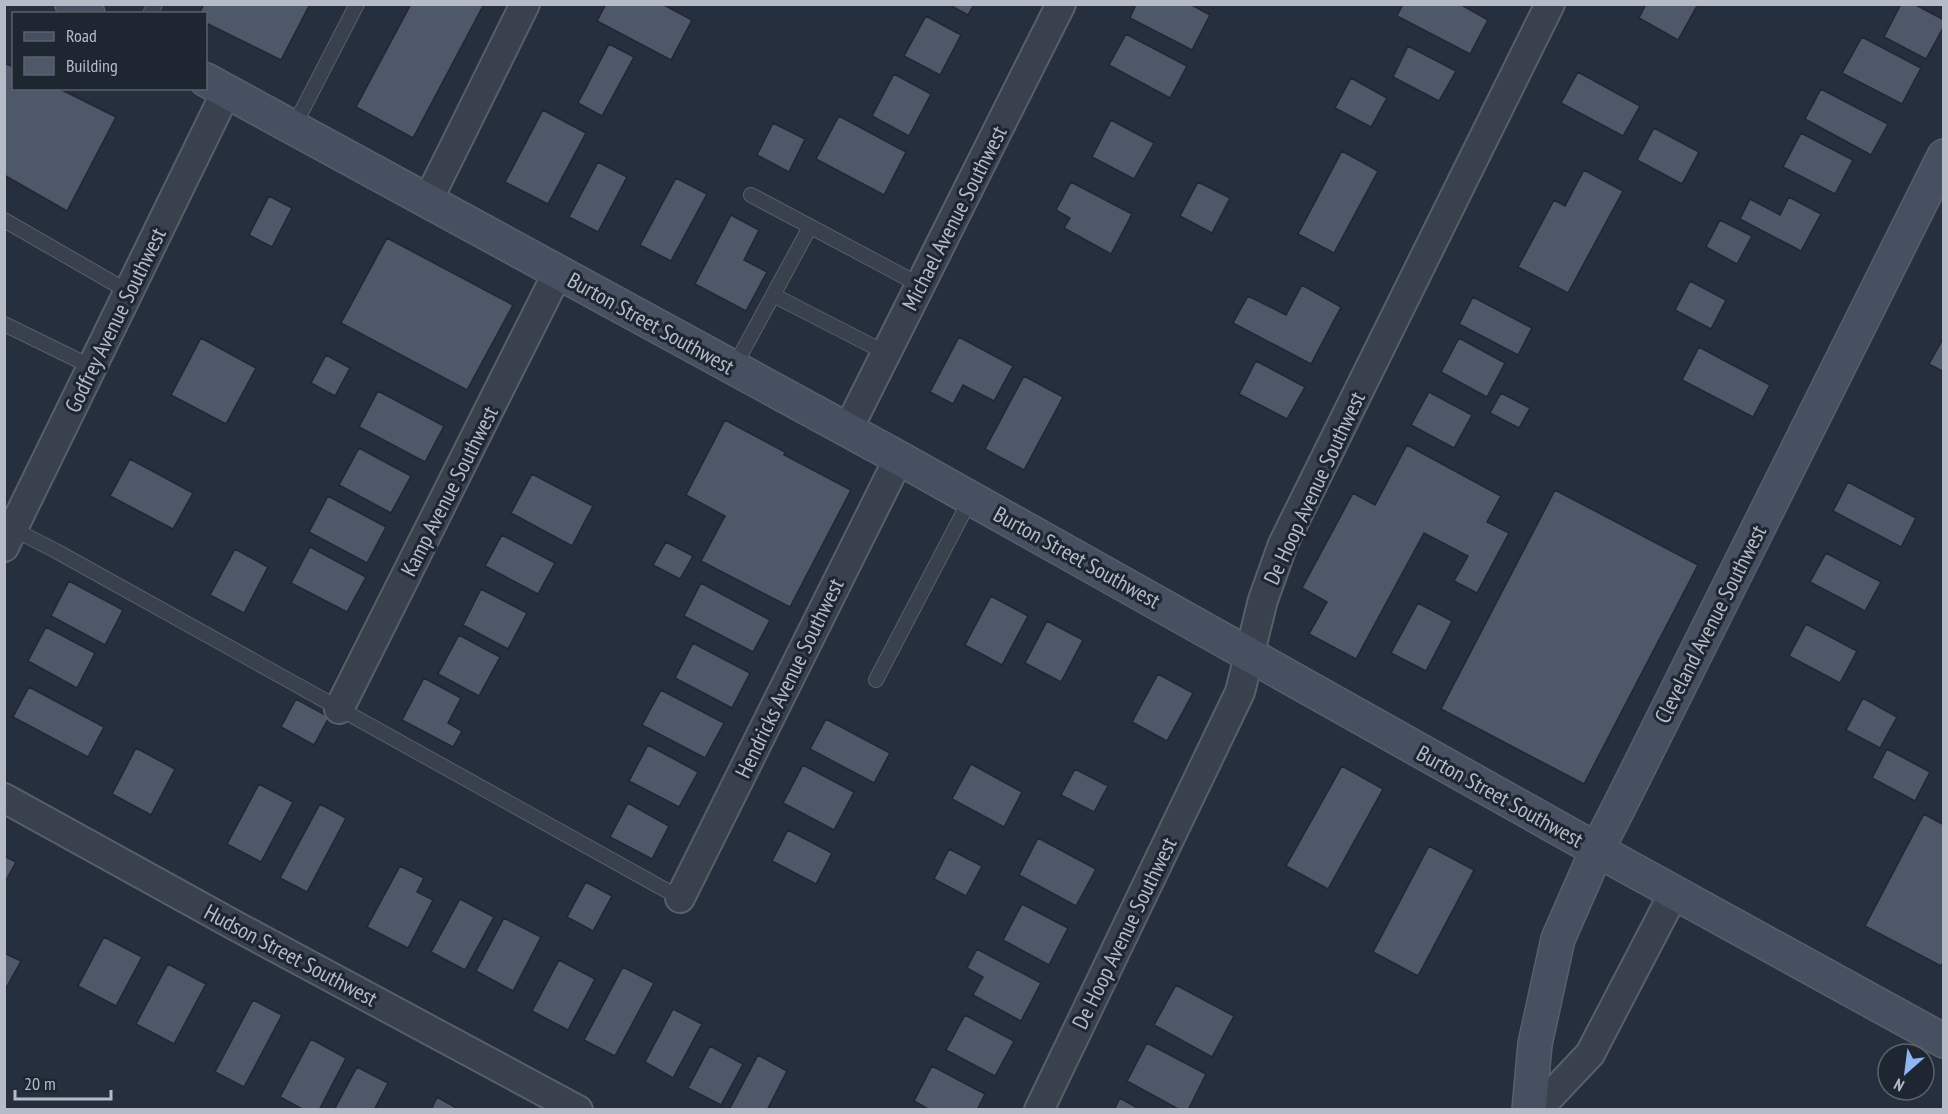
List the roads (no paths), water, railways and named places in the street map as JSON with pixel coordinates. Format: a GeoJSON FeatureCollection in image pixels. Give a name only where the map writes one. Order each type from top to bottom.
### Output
{"type":"FeatureCollection","features":[{"type":"Feature","properties":{"kind":"main road"},"geometry":{"type":"LineString","coordinates":[[72,4],[85,12]]}},
{"type":"Feature","properties":{"kind":"main road","name":"Burton Street Southwest"},"geometry":{"type":"LineString","coordinates":[[216,86],[899,458],[1674,893],[1944,1041]]}},
{"type":"Feature","properties":{"kind":"main road","name":"Cleveland Avenue Southwest"},"geometry":{"type":"LineString","coordinates":[[1529,1110],[1535,1044],[1558,939],[1597,850],[1944,156]]}},
{"type":"Feature","properties":{"kind":"street"},"geometry":{"type":"LineString","coordinates":[[428,200],[525,4]]}},
{"type":"Feature","properties":{"kind":"street","name":"Michael Avenue Southwest"},"geometry":{"type":"LineString","coordinates":[[847,431],[1061,4]]}},
{"type":"Feature","properties":{"kind":"street","name":"De Hoop Avenue Southwest"},"geometry":{"type":"LineString","coordinates":[[1039,1110],[1240,692],[1263,600],[1283,544],[1550,4]]}},
{"type":"Feature","properties":{"kind":"street","name":"Godfrey Avenue Southwest"},"geometry":{"type":"LineString","coordinates":[[9,538],[129,292],[216,86]]}},
{"type":"Feature","properties":{"kind":"street","name":"Kamp Avenue Southwest"},"geometry":{"type":"LineString","coordinates":[[339,709],[558,272]]}},
{"type":"Feature","properties":{"kind":"street","name":"Hendricks Avenue Southwest"},"geometry":{"type":"LineString","coordinates":[[680,898],[899,458]]}},
{"type":"Feature","properties":{"kind":"street","name":"Hudson Street Southwest"},"geometry":{"type":"LineString","coordinates":[[4,798],[578,1110]]}},
{"type":"Feature","properties":{"kind":"street"},"geometry":{"type":"LineString","coordinates":[[1537,1110],[1590,1054],[1674,893]]}},
{"type":"Feature","properties":{"kind":"lane"},"geometry":{"type":"LineString","coordinates":[[293,128],[357,4]]}},
{"type":"Feature","properties":{"kind":"lane"},"geometry":{"type":"LineString","coordinates":[[751,195],[920,285]]}},
{"type":"Feature","properties":{"kind":"lane"},"geometry":{"type":"LineString","coordinates":[[4,220],[129,292]]}},
{"type":"Feature","properties":{"kind":"lane"},"geometry":{"type":"LineString","coordinates":[[733,369],[810,227]]}},
{"type":"Feature","properties":{"kind":"lane"},"geometry":{"type":"LineString","coordinates":[[773,295],[886,353]]}},
{"type":"Feature","properties":{"kind":"lane"},"geometry":{"type":"LineString","coordinates":[[4,324],[92,367]]}},
{"type":"Feature","properties":{"kind":"lane"},"geometry":{"type":"LineString","coordinates":[[876,680],[971,498]]}},
{"type":"Feature","properties":{"kind":"lane"},"geometry":{"type":"LineString","coordinates":[[9,538],[339,709],[680,898]]}}]}
